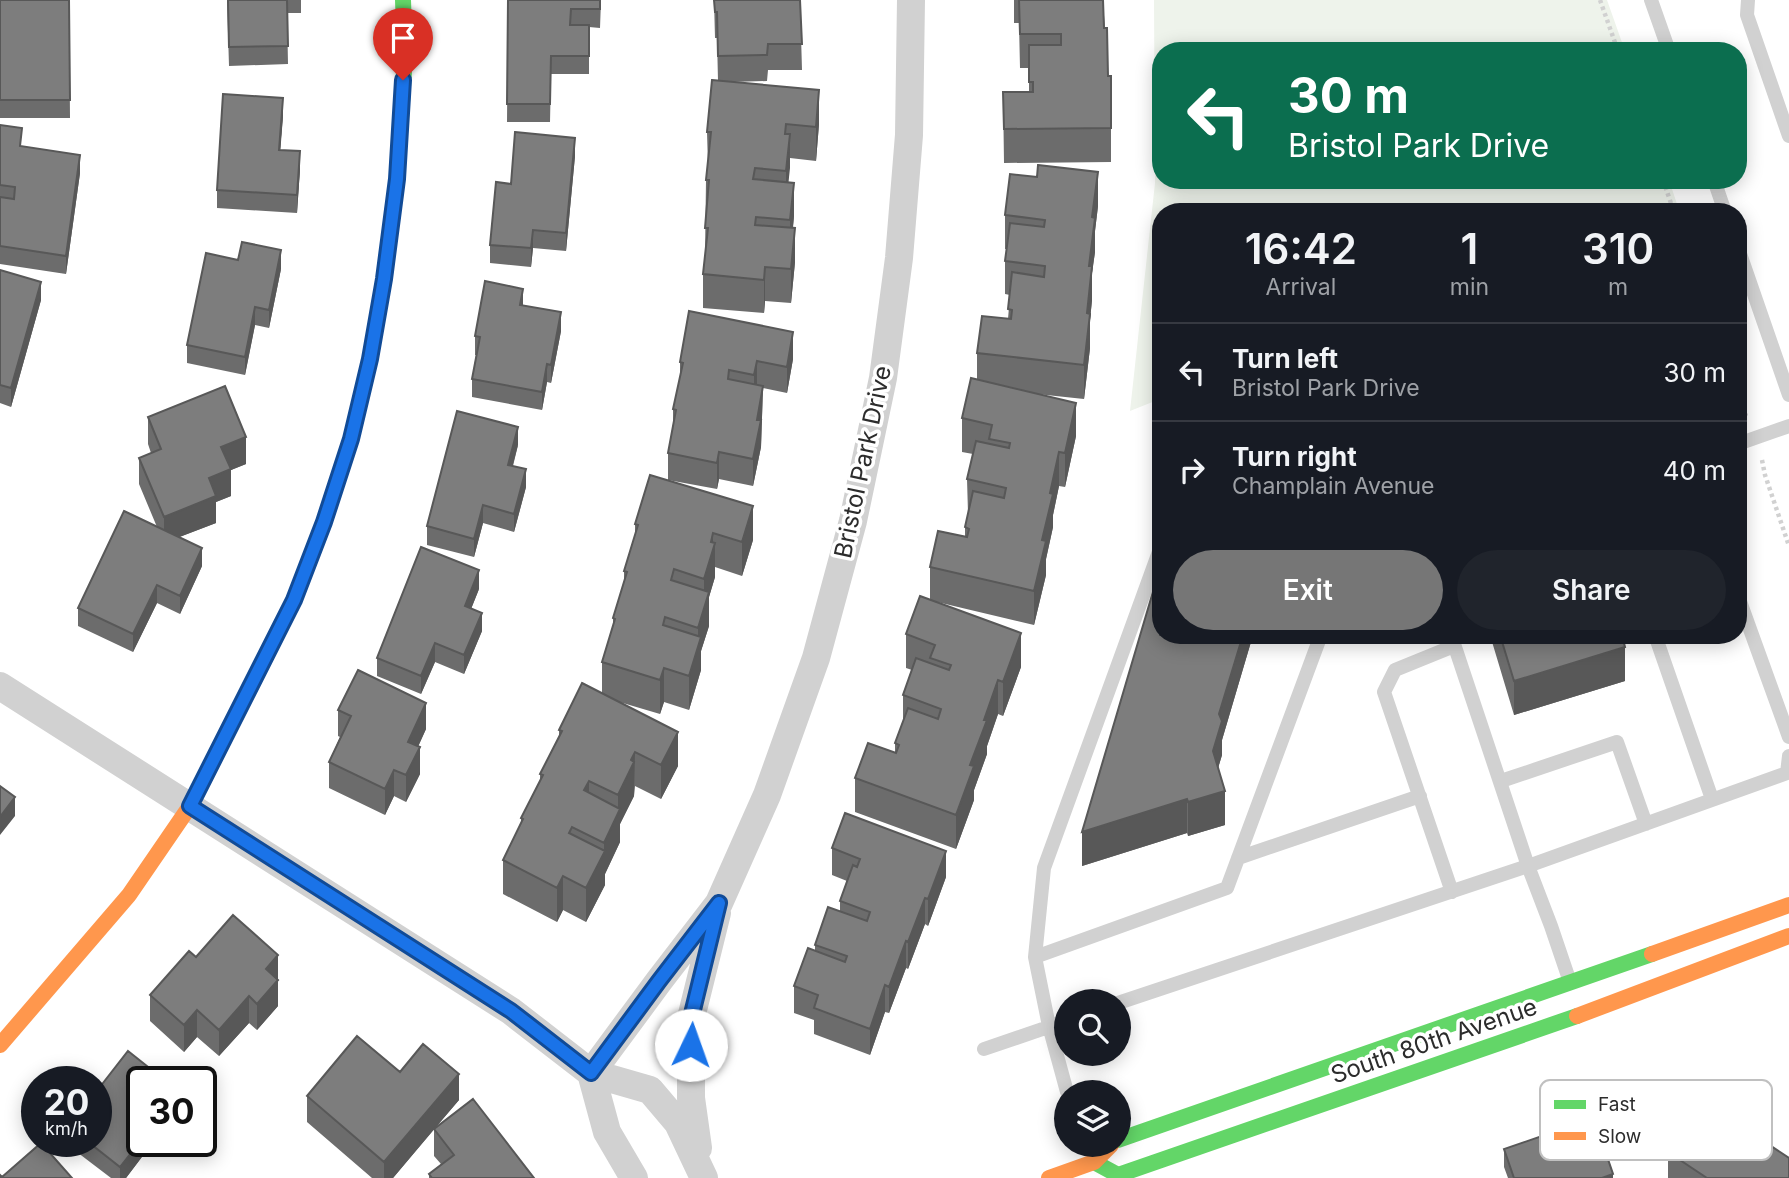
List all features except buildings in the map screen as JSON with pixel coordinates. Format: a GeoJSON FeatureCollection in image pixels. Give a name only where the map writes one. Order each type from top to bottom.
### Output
{"type":"FeatureCollection","features":[{"type":"Feature","properties":{"kind":"street"},"geometry":{"type":"LineString","coordinates":[[0,1045],[129,895],[190,806],[294,600],[324,522],[351,439],[370,359],[397,179],[405,56],[403,0]]}},
{"type":"Feature","properties":{"kind":"street","name":"Bristol Park Drive"},"geometry":{"type":"LineString","coordinates":[[702,1173],[691,1098],[691,1018],[719,903],[766,795],[816,658],[859,495],[883,378],[899,258],[909,135],[911,0]]}},
{"type":"Feature","properties":{"kind":"street"},"geometry":{"type":"LineString","coordinates":[[0,686],[511,1011],[591,1073],[650,1090],[678,1123],[702,1173]]}},
{"type":"Feature","properties":{"kind":"street","name":"Bristol Park Drive"},"geometry":{"type":"LineString","coordinates":[[591,1073],[719,903]]}},
{"type":"Feature","properties":{"kind":"street","name":"South 80th Avenue"},"geometry":{"type":"LineString","coordinates":[[1131,1136],[1570,984],[1789,905]]}},
{"type":"Feature","properties":{"kind":"street","name":"South 80th Avenue"},"geometry":{"type":"LineString","coordinates":[[1049,1178],[1098,1157],[1118,1175],[1602,1007],[1789,936]]}},
{"type":"Feature","properties":{"kind":"street"},"geometry":{"type":"LineString","coordinates":[[591,1073],[607,1132],[634,1178]]}},
{"type":"Feature","properties":{"kind":"lane"},"geometry":{"type":"LineString","coordinates":[[1651,0],[1666,42]]}},
{"type":"Feature","properties":{"kind":"lane"},"geometry":{"type":"LineString","coordinates":[[1748,0],[1747,15],[1789,136]]}},
{"type":"Feature","properties":{"kind":"lane"},"geometry":{"type":"LineString","coordinates":[[1747,274],[1789,395]]}},
{"type":"Feature","properties":{"kind":"lane"},"geometry":{"type":"LineString","coordinates":[[1747,441],[1789,426]]}},
{"type":"Feature","properties":{"kind":"lane"},"geometry":{"type":"LineString","coordinates":[[1064,1080],[1035,957],[1044,868],[1152,571]]}},
{"type":"Feature","properties":{"kind":"lane"},"geometry":{"type":"LineString","coordinates":[[1747,621],[1789,737]]}},
{"type":"Feature","properties":{"kind":"lane"},"geometry":{"type":"LineString","coordinates":[[1035,957],[1227,888],[1318,644]]}},
{"type":"Feature","properties":{"kind":"lane"},"geometry":{"type":"LineString","coordinates":[[1446,644],[1395,670],[1384,692],[1452,892]]}},
{"type":"Feature","properties":{"kind":"lane"},"geometry":{"type":"LineString","coordinates":[[1453,644],[1570,984]]}},
{"type":"Feature","properties":{"kind":"lane"},"geometry":{"type":"LineString","coordinates":[[1658,644],[1712,799]]}},
{"type":"Feature","properties":{"kind":"lane"},"geometry":{"type":"LineString","coordinates":[[1500,781],[1617,742],[1646,824]]}},
{"type":"Feature","properties":{"kind":"lane"},"geometry":{"type":"LineString","coordinates":[[1131,999],[1528,866],[1787,773],[1789,756]]}},
{"type":"Feature","properties":{"kind":"lane"},"geometry":{"type":"LineString","coordinates":[[1238,858],[1420,796]]}},
{"type":"Feature","properties":{"kind":"lane"},"geometry":{"type":"LineString","coordinates":[[984,1049],[1054,1025]]}},
{"type":"Feature","properties":{"kind":"path"},"geometry":{"type":"LineString","coordinates":[[1600,0],[1615,42]]}},
{"type":"Feature","properties":{"kind":"path"},"geometry":{"type":"LineString","coordinates":[[1747,419],[1789,546]]}},
{"type":"Feature","properties":{"kind":"shaded area"},"geometry":{"type":"Polygon","coordinates":[[[1154,0],[1607,0],[1622,42],[1154,42],[1154,0]]]}},
{"type":"Feature","properties":{"kind":"shaded area"},"geometry":{"type":"Polygon","coordinates":[[[1154,189],[1672,189],[1677,203],[1153,203],[1154,189]]]}},
{"type":"Feature","properties":{"kind":"shaded area"},"geometry":{"type":"Polygon","coordinates":[[[1152,210],[1152,402],[1130,411],[1152,210]]]}},
{"type":"Feature","properties":{"kind":"traffic: fast"},"geometry":{"type":"LineString","coordinates":[[201,784],[294,600],[324,522],[351,439],[370,359],[397,179],[405,56],[403,0]]}},
{"type":"Feature","properties":{"kind":"traffic: fast"},"geometry":{"type":"LineString","coordinates":[[1131,1135],[1652,954]]}},
{"type":"Feature","properties":{"kind":"traffic: fast"},"geometry":{"type":"LineString","coordinates":[[1094,1162],[1118,1175],[1577,1016]]}},
{"type":"Feature","properties":{"kind":"traffic: slow"},"geometry":{"type":"LineString","coordinates":[[0,1045],[129,895],[190,806],[201,784]]}},
{"type":"Feature","properties":{"kind":"traffic: slow"},"geometry":{"type":"LineString","coordinates":[[1652,954],[1789,905]]}},
{"type":"Feature","properties":{"kind":"traffic: slow"},"geometry":{"type":"LineString","coordinates":[[1577,1016],[1789,936]]}},
{"type":"Feature","properties":{"kind":"traffic: slow"},"geometry":{"type":"LineString","coordinates":[[1049,1178],[1094,1162],[1099,1157]]}},
{"type":"Feature","properties":{"kind":"route"},"geometry":{"type":"LineString","coordinates":[[403,80],[397,179],[384,279],[370,359],[351,439],[324,522],[294,600],[190,806],[511,1011],[591,1073],[719,903],[691,1018],[691,1045]]}}]}
